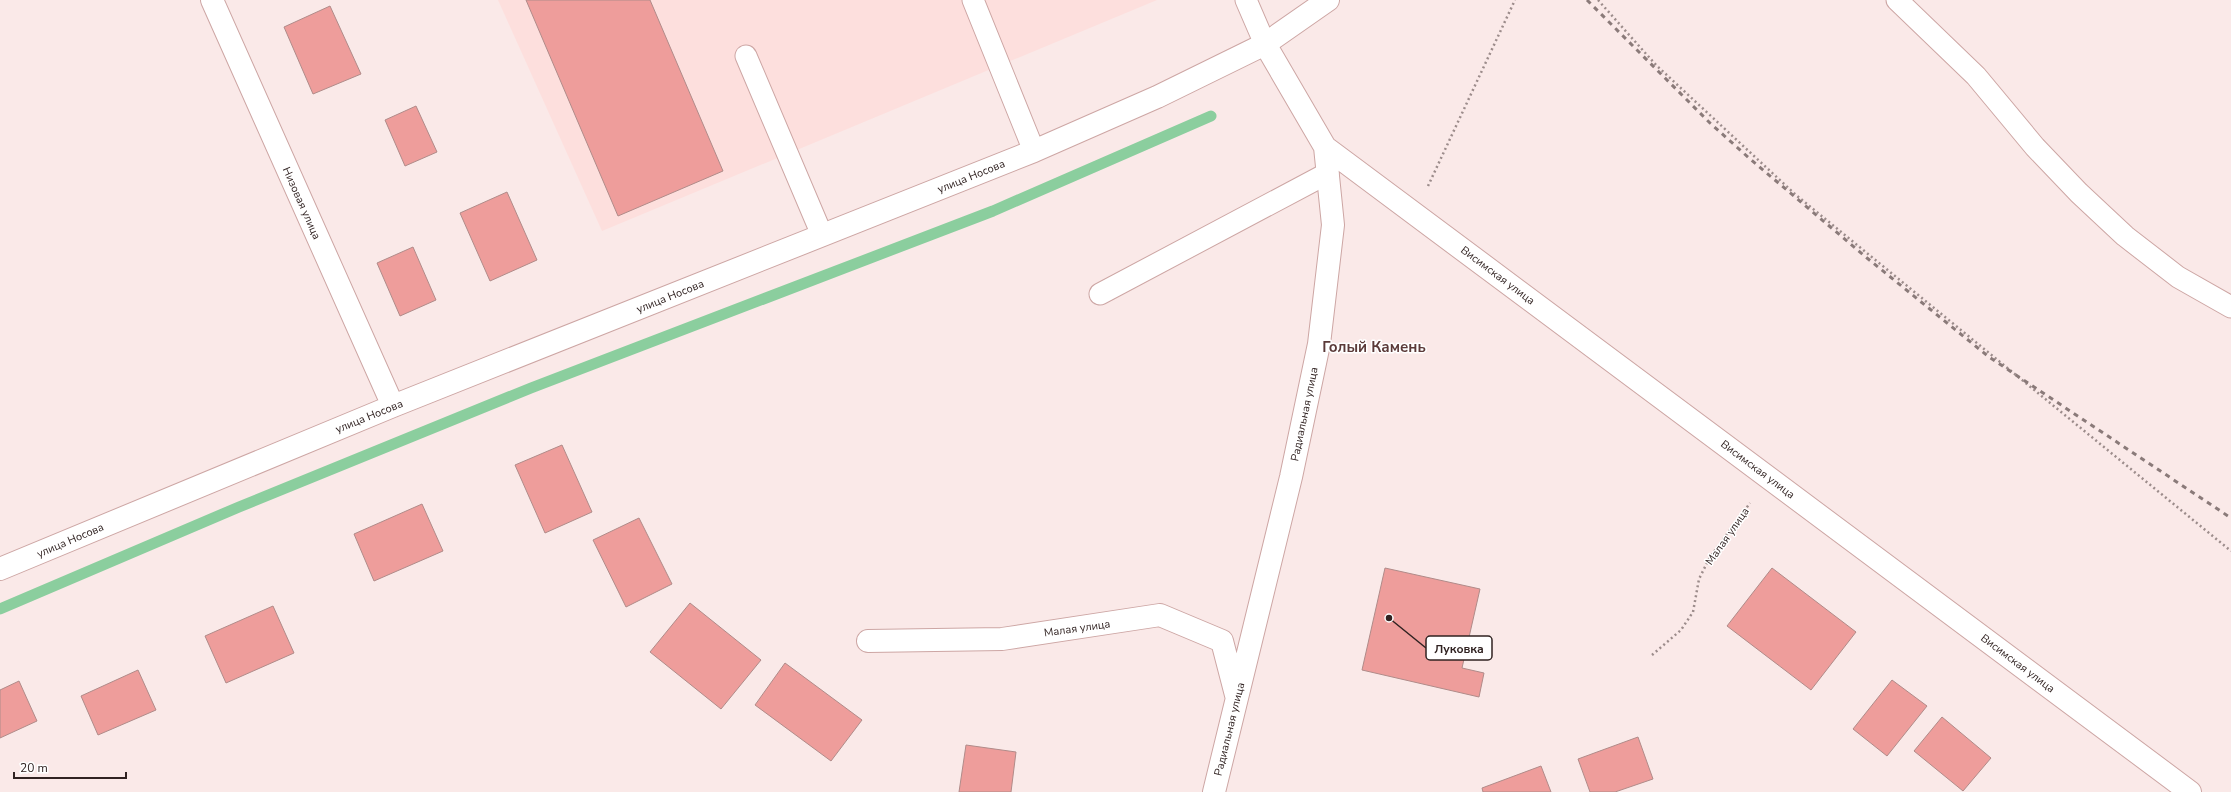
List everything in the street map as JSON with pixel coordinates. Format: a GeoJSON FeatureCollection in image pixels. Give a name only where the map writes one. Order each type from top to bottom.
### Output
{"type":"FeatureCollection","features":[{"type":"Feature","properties":{"kind":"street","name":"Низовая улица"},"geometry":{"type":"LineString","coordinates":[[212,0],[393,406]]}},
{"type":"Feature","properties":{"kind":"street","name":"улица Носова"},"geometry":{"type":"LineString","coordinates":[[0,570],[393,406],[1034,151],[1157,97],[1265,44],[1328,0]]}},
{"type":"Feature","properties":{"kind":"street","name":"Радиальная улица"},"geometry":{"type":"LineString","coordinates":[[1214,792],[1291,477],[1319,344],[1333,225],[1325,147],[1265,44]]}},
{"type":"Feature","properties":{"kind":"street","name":"Висимская улица"},"geometry":{"type":"LineString","coordinates":[[1325,147],[2190,792]]}},
{"type":"Feature","properties":{"kind":"street","name":"Малая улица"},"geometry":{"type":"LineString","coordinates":[[868,640],[1002,639],[1160,615],[1222,641],[1237,698]]}},
{"type":"Feature","properties":{"kind":"lane"},"geometry":{"type":"LineString","coordinates":[[973,0],[1034,151]]}},
{"type":"Feature","properties":{"kind":"lane"},"geometry":{"type":"LineString","coordinates":[[1246,0],[1265,44]]}},
{"type":"Feature","properties":{"kind":"lane"},"geometry":{"type":"LineString","coordinates":[[1897,0],[1976,76],[2035,147],[2079,193],[2125,236],[2178,277],[2231,307]]}},
{"type":"Feature","properties":{"kind":"lane"},"geometry":{"type":"LineString","coordinates":[[746,56],[822,235]]}},
{"type":"Feature","properties":{"kind":"lane"},"geometry":{"type":"LineString","coordinates":[[1100,294],[1328,173]]}},
{"type":"Feature","properties":{"kind":"path"},"geometry":{"type":"LineString","coordinates":[[1415,213],[1516,0]]}},
{"type":"Feature","properties":{"kind":"path"},"geometry":{"type":"LineString","coordinates":[[1598,0],[1656,65],[1796,196],[2231,551]]}},
{"type":"Feature","properties":{"kind":"path","name":"Малая улица"},"geometry":{"type":"LineString","coordinates":[[1652,655],[1681,630],[1693,612],[1699,579],[1710,557],[1769,477]]}},
{"type":"Feature","properties":{"kind":"shaded area"},"geometry":{"type":"Polygon","coordinates":[[[498,0],[1157,0],[602,231],[498,0]]]}},
{"type":"Feature","properties":{"kind":"building"},"geometry":{"type":"Polygon","coordinates":[[[526,0],[650,0],[723,171],[618,216],[526,0]]]}},
{"type":"Feature","properties":{"kind":"building"},"geometry":{"type":"Polygon","coordinates":[[[330,6],[361,74],[313,94],[284,27],[330,6]]]}},
{"type":"Feature","properties":{"kind":"building"},"geometry":{"type":"Polygon","coordinates":[[[416,106],[437,152],[405,166],[385,120],[416,106]]]}},
{"type":"Feature","properties":{"kind":"building"},"geometry":{"type":"Polygon","coordinates":[[[507,192],[537,260],[490,281],[460,213],[507,192]]]}},
{"type":"Feature","properties":{"kind":"building"},"geometry":{"type":"Polygon","coordinates":[[[413,247],[436,300],[400,316],[377,263],[413,247]]]}},
{"type":"Feature","properties":{"kind":"building"},"geometry":{"type":"Polygon","coordinates":[[[562,445],[592,512],[545,533],[515,465],[562,445]]]}},
{"type":"Feature","properties":{"kind":"building"},"geometry":{"type":"Polygon","coordinates":[[[422,504],[443,551],[374,581],[354,534],[422,504]]]}},
{"type":"Feature","properties":{"kind":"building"},"geometry":{"type":"Polygon","coordinates":[[[639,518],[672,584],[626,607],[593,540],[639,518]]]}},
{"type":"Feature","properties":{"kind":"building"},"geometry":{"type":"Polygon","coordinates":[[[1385,568],[1480,589],[1462,668],[1484,673],[1479,697],[1362,670],[1385,568]]]}},
{"type":"Feature","properties":{"kind":"building"},"geometry":{"type":"Polygon","coordinates":[[[1772,568],[1856,632],[1811,690],[1727,626],[1772,568]]]}},
{"type":"Feature","properties":{"kind":"building"},"geometry":{"type":"Polygon","coordinates":[[[690,603],[761,660],[721,709],[650,652],[690,603]]]}},
{"type":"Feature","properties":{"kind":"building"},"geometry":{"type":"Polygon","coordinates":[[[273,606],[294,653],[226,683],[205,636],[273,606]]]}},
{"type":"Feature","properties":{"kind":"building"},"geometry":{"type":"Polygon","coordinates":[[[785,663],[862,720],[831,761],[755,705],[785,663]]]}},
{"type":"Feature","properties":{"kind":"building"},"geometry":{"type":"Polygon","coordinates":[[[138,670],[156,710],[98,735],[81,696],[138,670]]]}},
{"type":"Feature","properties":{"kind":"building"},"geometry":{"type":"Polygon","coordinates":[[[1892,680],[1927,706],[1887,756],[1853,729],[1892,680]]]}},
{"type":"Feature","properties":{"kind":"building"},"geometry":{"type":"Polygon","coordinates":[[[19,681],[37,721],[0,738],[0,690],[19,681]]]}},
{"type":"Feature","properties":{"kind":"building"},"geometry":{"type":"Polygon","coordinates":[[[1942,717],[1991,758],[1963,791],[1914,751],[1942,717]]]}},
{"type":"Feature","properties":{"kind":"building"},"geometry":{"type":"Polygon","coordinates":[[[1638,737],[1653,779],[1615,792],[1590,792],[1578,759],[1638,737]]]}},
{"type":"Feature","properties":{"kind":"building"},"geometry":{"type":"Polygon","coordinates":[[[966,745],[1016,752],[1011,792],[959,792],[966,745]]]}},
{"type":"Feature","properties":{"kind":"building"},"geometry":{"type":"Polygon","coordinates":[[[1541,766],[1551,792],[1483,792],[1482,788],[1541,766]]]}},
{"type":"Feature","properties":{"kind":"waterway"},"geometry":{"type":"LineString","coordinates":[[0,609],[239,507],[531,388],[993,211],[1211,116]]}},
{"type":"Feature","properties":{"kind":"railway"},"geometry":{"type":"LineString","coordinates":[[1587,0],[1710,123],[1749,158],[1867,258],[1989,357],[2231,518]]}},
{"type":"Feature","properties":{"kind":"place","name":"Луковка"},"geometry":{"type":"Point","coordinates":[1389,618]}},
{"type":"Feature","properties":{"kind":"district","name":"Голый Камень"},"geometry":{"type":"Point","coordinates":[1374,347]}}]}
